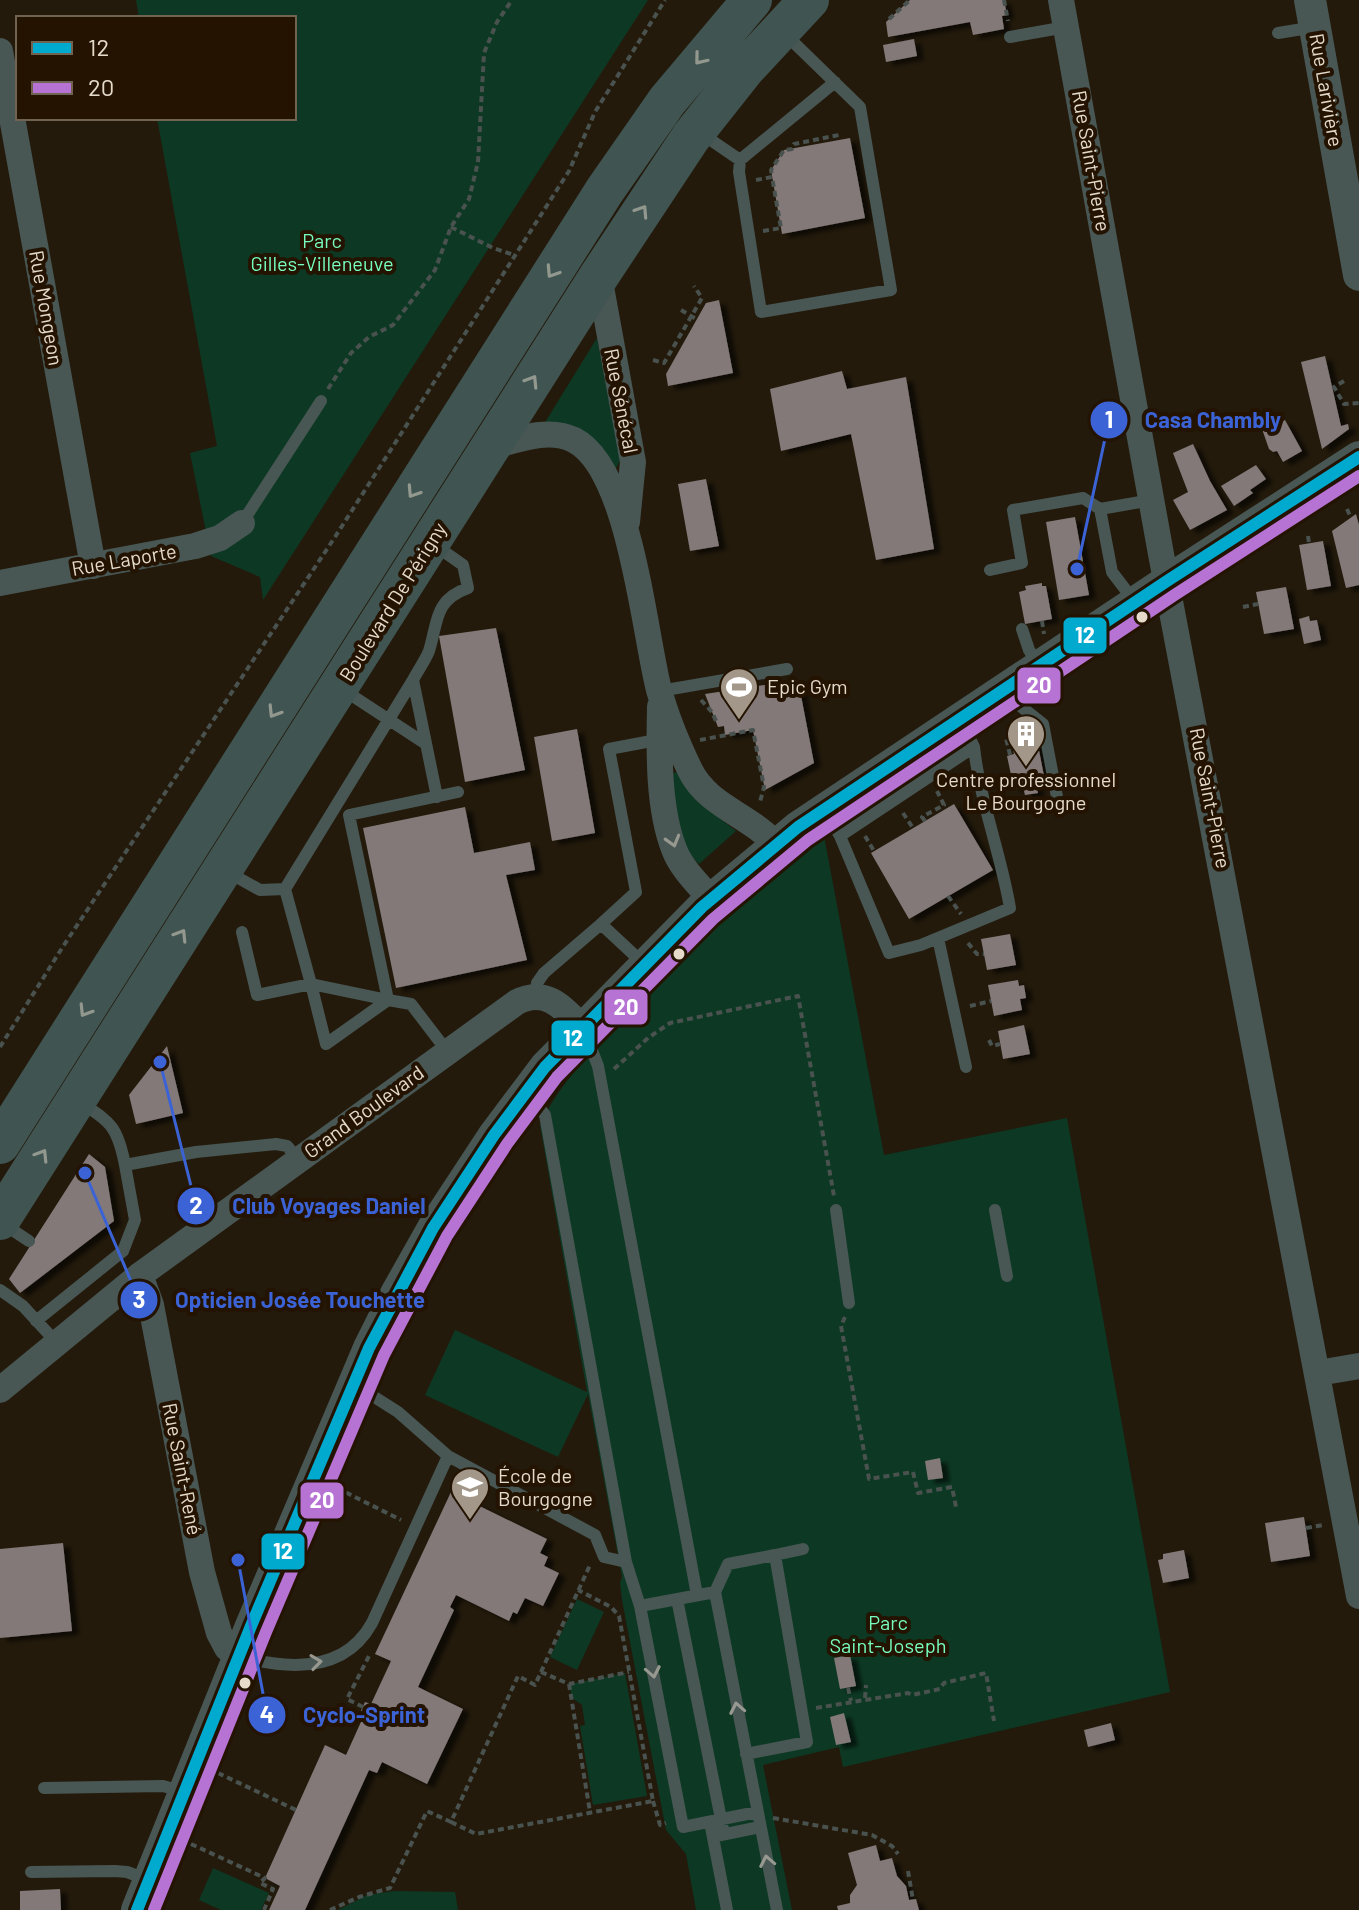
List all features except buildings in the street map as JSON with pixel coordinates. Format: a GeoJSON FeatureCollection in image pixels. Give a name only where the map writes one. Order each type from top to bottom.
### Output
{"type":"FeatureCollection","features":[{"type":"Feature","properties":{"kind":"main road","name":"Boulevard De Périgny"},"geometry":{"type":"LineString","coordinates":[[0,1144],[605,190],[675,91],[752,0]]}},
{"type":"Feature","properties":{"kind":"main road","name":"Boulevard De Périgny"},"geometry":{"type":"LineString","coordinates":[[10,1228],[77,1100],[599,276],[696,130],[809,0]]}},
{"type":"Feature","properties":{"kind":"street","name":"Rue Saint-Pierre"},"geometry":{"type":"LineString","coordinates":[[1061,0],[1167,581],[1359,1596]]}},
{"type":"Feature","properties":{"kind":"street","name":"Rue Larivière"},"geometry":{"type":"LineString","coordinates":[[1312,13],[1359,275]]}},
{"type":"Feature","properties":{"kind":"street","name":"Rue Mongeon"},"geometry":{"type":"LineString","coordinates":[[0,51],[93,566]]}},
{"type":"Feature","properties":{"kind":"street","name":"Rue Sénécal"},"geometry":{"type":"LineString","coordinates":[[599,276],[633,462],[626,525]]}},
{"type":"Feature","properties":{"kind":"street","name":"Rue Sénécal"},"geometry":{"type":"LineString","coordinates":[[490,447],[542,435],[561,436],[579,443],[593,456],[626,525],[660,691],[689,767],[700,786],[720,804],[760,828],[776,845]]}},
{"type":"Feature","properties":{"kind":"street"},"geometry":{"type":"LineString","coordinates":[[143,1895],[352,1388],[414,1262],[479,1157],[526,1091],[582,1027],[644,964],[711,899],[776,845],[832,823],[959,719],[1359,457]]}},
{"type":"Feature","properties":{"kind":"street","name":"Rue Laporte"},"geometry":{"type":"LineString","coordinates":[[0,583],[195,546],[220,538],[242,523]]}},
{"type":"Feature","properties":{"kind":"street","name":"Rue Sénécal"},"geometry":{"type":"LineString","coordinates":[[678,738],[659,773],[674,851],[711,899]]}},
{"type":"Feature","properties":{"kind":"street"},"geometry":{"type":"LineString","coordinates":[[535,996],[554,1001],[582,1027]]}},
{"type":"Feature","properties":{"kind":"street","name":"Grand Boulevard"},"geometry":{"type":"LineString","coordinates":[[0,1390],[140,1275],[447,1051],[517,1002],[535,996]]}},
{"type":"Feature","properties":{"kind":"street","name":"Rue Saint-René"},"geometry":{"type":"LineString","coordinates":[[140,1275],[149,1295],[192,1528],[214,1617],[225,1645],[239,1656]]}},
{"type":"Feature","properties":{"kind":"street"},"geometry":{"type":"LineString","coordinates":[[1318,1373],[1359,1366]]}},
{"type":"Feature","properties":{"kind":"lane"},"geometry":{"type":"LineString","coordinates":[[1278,33],[1312,13]]}},
{"type":"Feature","properties":{"kind":"lane"},"geometry":{"type":"LineString","coordinates":[[1010,37],[1066,27]]}},
{"type":"Feature","properties":{"kind":"lane"},"geometry":{"type":"LineString","coordinates":[[780,30],[835,82],[855,101],[862,112],[891,290],[761,312],[739,172],[740,160],[835,82]]}},
{"type":"Feature","properties":{"kind":"lane"},"geometry":{"type":"LineString","coordinates":[[696,130],[740,160]]}},
{"type":"Feature","properties":{"kind":"lane"},"geometry":{"type":"LineString","coordinates":[[242,523],[321,401]]}},
{"type":"Feature","properties":{"kind":"lane"},"geometry":{"type":"LineString","coordinates":[[990,570],[1022,563],[1013,510],[1083,498],[1100,509],[1152,500]]}},
{"type":"Feature","properties":{"kind":"lane"},"geometry":{"type":"LineString","coordinates":[[1100,509],[1112,572],[1135,602]]}},
{"type":"Feature","properties":{"kind":"lane"},"geometry":{"type":"LineString","coordinates":[[388,1000],[326,1044],[285,889],[413,680],[429,651],[442,607],[449,597],[468,588],[463,565],[431,542]]}},
{"type":"Feature","properties":{"kind":"lane"},"geometry":{"type":"LineString","coordinates":[[1022,629],[1029,650],[1039,666]]}},
{"type":"Feature","properties":{"kind":"lane"},"geometry":{"type":"LineString","coordinates":[[660,691],[787,669]]}},
{"type":"Feature","properties":{"kind":"lane"},"geometry":{"type":"LineString","coordinates":[[413,680],[437,797]]}},
{"type":"Feature","properties":{"kind":"lane"},"geometry":{"type":"LineString","coordinates":[[339,687],[426,744]]}},
{"type":"Feature","properties":{"kind":"lane"},"geometry":{"type":"LineString","coordinates":[[1005,689],[1043,724],[1058,802]]}},
{"type":"Feature","properties":{"kind":"lane"},"geometry":{"type":"LineString","coordinates":[[959,719],[974,747],[978,779],[1004,871],[1010,908],[938,938],[889,953],[832,823],[974,747]]}},
{"type":"Feature","properties":{"kind":"lane"},"geometry":{"type":"LineString","coordinates":[[535,996],[537,983],[544,973],[636,892],[609,749],[678,738]]}},
{"type":"Feature","properties":{"kind":"lane"},"geometry":{"type":"LineString","coordinates":[[349,815],[458,792]]}},
{"type":"Feature","properties":{"kind":"lane"},"geometry":{"type":"LineString","coordinates":[[336,806],[349,815],[388,1000]]}},
{"type":"Feature","properties":{"kind":"lane"},"geometry":{"type":"LineString","coordinates":[[223,869],[260,890],[285,889]]}},
{"type":"Feature","properties":{"kind":"lane"},"geometry":{"type":"LineString","coordinates":[[601,924],[644,964]]}},
{"type":"Feature","properties":{"kind":"lane"},"geometry":{"type":"LineString","coordinates":[[242,932],[257,995],[311,984],[411,1004],[447,1051]]}},
{"type":"Feature","properties":{"kind":"lane"},"geometry":{"type":"LineString","coordinates":[[938,938],[966,1067]]}},
{"type":"Feature","properties":{"kind":"lane"},"geometry":{"type":"LineString","coordinates":[[582,1027],[595,1052],[600,1074],[697,1595]]}},
{"type":"Feature","properties":{"kind":"lane"},"geometry":{"type":"LineString","coordinates":[[526,1091],[545,1115],[626,1562],[640,1606],[683,1827],[757,1812]]}},
{"type":"Feature","properties":{"kind":"lane"},"geometry":{"type":"LineString","coordinates":[[36,1321],[123,1251],[135,1220],[116,1130],[77,1100]]}},
{"type":"Feature","properties":{"kind":"lane"},"geometry":{"type":"LineString","coordinates":[[125,1165],[196,1152],[276,1144],[287,1146],[298,1159]]}},
{"type":"Feature","properties":{"kind":"lane"},"geometry":{"type":"LineString","coordinates":[[836,1210],[849,1303]]}},
{"type":"Feature","properties":{"kind":"lane"},"geometry":{"type":"LineString","coordinates":[[995,1210],[1007,1276]]}},
{"type":"Feature","properties":{"kind":"lane"},"geometry":{"type":"LineString","coordinates":[[123,1251],[140,1275]]}},
{"type":"Feature","properties":{"kind":"lane"},"geometry":{"type":"LineString","coordinates":[[0,1290],[23,1306],[57,1343]]}},
{"type":"Feature","properties":{"kind":"lane"},"geometry":{"type":"LineString","coordinates":[[352,1388],[398,1412],[448,1456],[595,1535],[604,1557],[626,1562]]}},
{"type":"Feature","properties":{"kind":"lane"},"geometry":{"type":"LineString","coordinates":[[239,1656],[267,1663],[317,1663],[339,1657],[358,1644],[372,1623],[448,1456]]}},
{"type":"Feature","properties":{"kind":"lane"},"geometry":{"type":"LineString","coordinates":[[777,1910],[715,1592],[728,1564],[803,1549]]}},
{"type":"Feature","properties":{"kind":"lane"},"geometry":{"type":"LineString","coordinates":[[746,1754],[807,1742],[775,1555]]}},
{"type":"Feature","properties":{"kind":"lane"},"geometry":{"type":"LineString","coordinates":[[640,1606],[715,1592]]}},
{"type":"Feature","properties":{"kind":"lane"},"geometry":{"type":"LineString","coordinates":[[677,1599],[718,1835],[727,1910]]}},
{"type":"Feature","properties":{"kind":"lane"},"geometry":{"type":"LineString","coordinates":[[44,1788],[163,1786],[185,1792]]}},
{"type":"Feature","properties":{"kind":"lane"},"geometry":{"type":"LineString","coordinates":[[718,1835],[760,1827]]}},
{"type":"Feature","properties":{"kind":"lane"},"geometry":{"type":"LineString","coordinates":[[31,1872],[127,1872],[143,1895]]}},
{"type":"Feature","properties":{"kind":"path"},"geometry":{"type":"LineString","coordinates":[[321,401],[351,353],[369,337],[393,325],[435,270],[451,227],[469,199],[478,162],[484,53],[497,22],[512,0]]}},
{"type":"Feature","properties":{"kind":"path"},"geometry":{"type":"LineString","coordinates":[[0,1047],[62,948],[327,550],[569,171],[595,112],[665,0]]}},
{"type":"Feature","properties":{"kind":"path"},"geometry":{"type":"LineString","coordinates":[[900,0],[905,5]]}},
{"type":"Feature","properties":{"kind":"path"},"geometry":{"type":"LineString","coordinates":[[889,19],[910,0]]}},
{"type":"Feature","properties":{"kind":"path"},"geometry":{"type":"LineString","coordinates":[[1004,0],[1007,15]]}},
{"type":"Feature","properties":{"kind":"path"},"geometry":{"type":"LineString","coordinates":[[759,231],[781,228],[771,170],[784,150],[792,149],[794,144],[839,135],[839,140]]}},
{"type":"Feature","properties":{"kind":"path"},"geometry":{"type":"LineString","coordinates":[[750,181],[772,177]]}},
{"type":"Feature","properties":{"kind":"path"},"geometry":{"type":"LineString","coordinates":[[451,227],[514,255]]}},
{"type":"Feature","properties":{"kind":"path"},"geometry":{"type":"LineString","coordinates":[[653,360],[664,363],[694,318],[702,298],[694,286]]}},
{"type":"Feature","properties":{"kind":"path"},"geometry":{"type":"LineString","coordinates":[[681,310],[694,318]]}},
{"type":"Feature","properties":{"kind":"path"},"geometry":{"type":"LineString","coordinates":[[1344,381],[1334,387],[1344,404],[1359,403]]}},
{"type":"Feature","properties":{"kind":"path"},"geometry":{"type":"LineString","coordinates":[[1347,509],[1351,518]]}},
{"type":"Feature","properties":{"kind":"path"},"geometry":{"type":"LineString","coordinates":[[1308,536],[1309,543]]}},
{"type":"Feature","properties":{"kind":"path"},"geometry":{"type":"LineString","coordinates":[[1243,607],[1258,604]]}},
{"type":"Feature","properties":{"kind":"path"},"geometry":{"type":"LineString","coordinates":[[701,700],[716,721]]}},
{"type":"Feature","properties":{"kind":"path"},"geometry":{"type":"LineString","coordinates":[[678,738],[725,738],[753,730],[764,787],[760,804]]}},
{"type":"Feature","properties":{"kind":"path"},"geometry":{"type":"LineString","coordinates":[[1010,755],[1006,738],[1021,735]]}},
{"type":"Feature","properties":{"kind":"path"},"geometry":{"type":"LineString","coordinates":[[925,821],[922,817],[944,805]]}},
{"type":"Feature","properties":{"kind":"path"},"geometry":{"type":"LineString","coordinates":[[948,896],[965,920]]}},
{"type":"Feature","properties":{"kind":"path"},"geometry":{"type":"LineString","coordinates":[[969,946],[977,954],[984,954]]}},
{"type":"Feature","properties":{"kind":"path"},"geometry":{"type":"LineString","coordinates":[[600,1074],[616,1067],[670,1023],[798,996],[836,1210]]}},
{"type":"Feature","properties":{"kind":"path"},"geometry":{"type":"LineString","coordinates":[[968,1006],[991,1001]]}},
{"type":"Feature","properties":{"kind":"path"},"geometry":{"type":"LineString","coordinates":[[989,1040],[992,1046],[1000,1044]]}},
{"type":"Feature","properties":{"kind":"path"},"geometry":{"type":"LineString","coordinates":[[849,1303],[841,1326],[869,1479],[913,1472],[918,1493],[952,1487],[956,1507]]}},
{"type":"Feature","properties":{"kind":"path"},"geometry":{"type":"LineString","coordinates":[[330,1485],[403,1521]]}},
{"type":"Feature","properties":{"kind":"path"},"geometry":{"type":"LineString","coordinates":[[1306,1528],[1333,1524]]}},
{"type":"Feature","properties":{"kind":"path"},"geometry":{"type":"LineString","coordinates":[[451,1822],[518,1676],[535,1685],[589,1566]]}},
{"type":"Feature","properties":{"kind":"path"},"geometry":{"type":"LineString","coordinates":[[578,1590],[617,1611],[653,1801],[660,1825],[673,1822]]}},
{"type":"Feature","properties":{"kind":"path"},"geometry":{"type":"LineString","coordinates":[[363,1707],[347,1699],[372,1649]]}},
{"type":"Feature","properties":{"kind":"path"},"geometry":{"type":"LineString","coordinates":[[541,1672],[569,1684],[629,1672]]}},
{"type":"Feature","properties":{"kind":"path"},"geometry":{"type":"LineString","coordinates":[[831,1705],[940,1689],[944,1683],[986,1673],[994,1721]]}},
{"type":"Feature","properties":{"kind":"path"},"geometry":{"type":"LineString","coordinates":[[569,1684],[590,1812]]}},
{"type":"Feature","properties":{"kind":"path"},"geometry":{"type":"LineString","coordinates":[[865,1699],[866,1685]]}},
{"type":"Feature","properties":{"kind":"path"},"geometry":{"type":"LineString","coordinates":[[848,1688],[851,1701]]}},
{"type":"Feature","properties":{"kind":"path"},"geometry":{"type":"LineString","coordinates":[[873,1700],[874,1708]]}},
{"type":"Feature","properties":{"kind":"path"},"geometry":{"type":"LineString","coordinates":[[217,1772],[296,1810]]}},
{"type":"Feature","properties":{"kind":"path"},"geometry":{"type":"LineString","coordinates":[[330,1910],[377,1890],[390,1888],[427,1811],[476,1834],[653,1801]]}},
{"type":"Feature","properties":{"kind":"path"},"geometry":{"type":"LineString","coordinates":[[771,1818],[872,1835],[892,1846],[898,1854]]}},
{"type":"Feature","properties":{"kind":"path"},"geometry":{"type":"LineString","coordinates":[[188,1844],[265,1878],[259,1886],[273,1889],[264,1910]]}},
{"type":"Feature","properties":{"kind":"path"},"geometry":{"type":"LineString","coordinates":[[908,1871],[913,1900]]}},
{"type":"Feature","properties":{"kind":"green space","name":"Parc Gilles-Villeneuve"},"geometry":{"type":"Polygon","coordinates":[[[136,0],[648,0],[263,600],[260,577],[211,556],[190,453],[217,446],[157,120],[296,120],[296,16],[139,16],[136,0]]]}},
{"type":"Feature","properties":{"kind":"green space"},"geometry":{"type":"Polygon","coordinates":[[[597,338],[620,461],[616,468],[544,424],[597,338]]]}},
{"type":"Feature","properties":{"kind":"green space"},"geometry":{"type":"Polygon","coordinates":[[[677,772],[696,800],[736,831],[699,864],[685,850],[669,774],[677,772]]]}},
{"type":"Feature","properties":{"kind":"green space","name":"Parc Saint-Joseph"},"geometry":{"type":"Polygon","coordinates":[[[824,836],[884,1155],[1067,1118],[1170,1692],[843,1767],[839,1747],[763,1765],[792,1910],[696,1910],[686,1854],[666,1830],[622,1600],[622,1577],[588,1394],[558,1457],[425,1395],[455,1330],[587,1392],[540,1125],[570,1077],[646,992],[733,911],[824,836]]]}},
{"type":"Feature","properties":{"kind":"green space"},"geometry":{"type":"Polygon","coordinates":[[[577,1599],[604,1612],[577,1670],[550,1657],[577,1599]]]}},
{"type":"Feature","properties":{"kind":"green space"},"geometry":{"type":"Polygon","coordinates":[[[625,1673],[647,1796],[593,1805],[580,1726],[585,1725],[582,1705],[572,1698],[569,1684],[625,1673]]]}},
{"type":"Feature","properties":{"kind":"green space"},"geometry":{"type":"Polygon","coordinates":[[[213,1868],[269,1893],[261,1910],[221,1910],[199,1900],[213,1868]]]}},
{"type":"Feature","properties":{"kind":"green space"},"geometry":{"type":"Polygon","coordinates":[[[394,1891],[455,1892],[458,1910],[338,1910],[367,1895],[394,1891]]]}},
{"type":"Feature","properties":{"kind":"transit line","name":"12"},"geometry":{"type":"LineString","coordinates":[[137,1910],[251,1626],[369,1348],[433,1228],[494,1135],[545,1067],[702,907],[798,827],[1359,457]]}},
{"type":"Feature","properties":{"kind":"transit line","name":"20"},"geometry":{"type":"LineString","coordinates":[[154,1910],[266,1632],[384,1355],[447,1236],[507,1144],[557,1077],[713,919],[808,840],[1176,594],[1359,476]]}},
{"type":"Feature","properties":{"kind":"place","name":"Casa Chambly"},"geometry":{"type":"Point","coordinates":[1077,569]}},
{"type":"Feature","properties":{"kind":"place","name":"Epic Gym"},"geometry":{"type":"Point","coordinates":[739,721]}},
{"type":"Feature","properties":{"kind":"place","name":"Centre professionnel Le Bourgogne"},"geometry":{"type":"Point","coordinates":[1026,768]}},
{"type":"Feature","properties":{"kind":"place","name":"Club Voyages Daniel"},"geometry":{"type":"Point","coordinates":[160,1062]}},
{"type":"Feature","properties":{"kind":"place","name":"Opticien Josée Touchette"},"geometry":{"type":"Point","coordinates":[85,1173]}},
{"type":"Feature","properties":{"kind":"place","name":"École de Bourgogne"},"geometry":{"type":"Point","coordinates":[470,1521]}},
{"type":"Feature","properties":{"kind":"place","name":"Cyclo-Sprint"},"geometry":{"type":"Point","coordinates":[238,1560]}}]}
